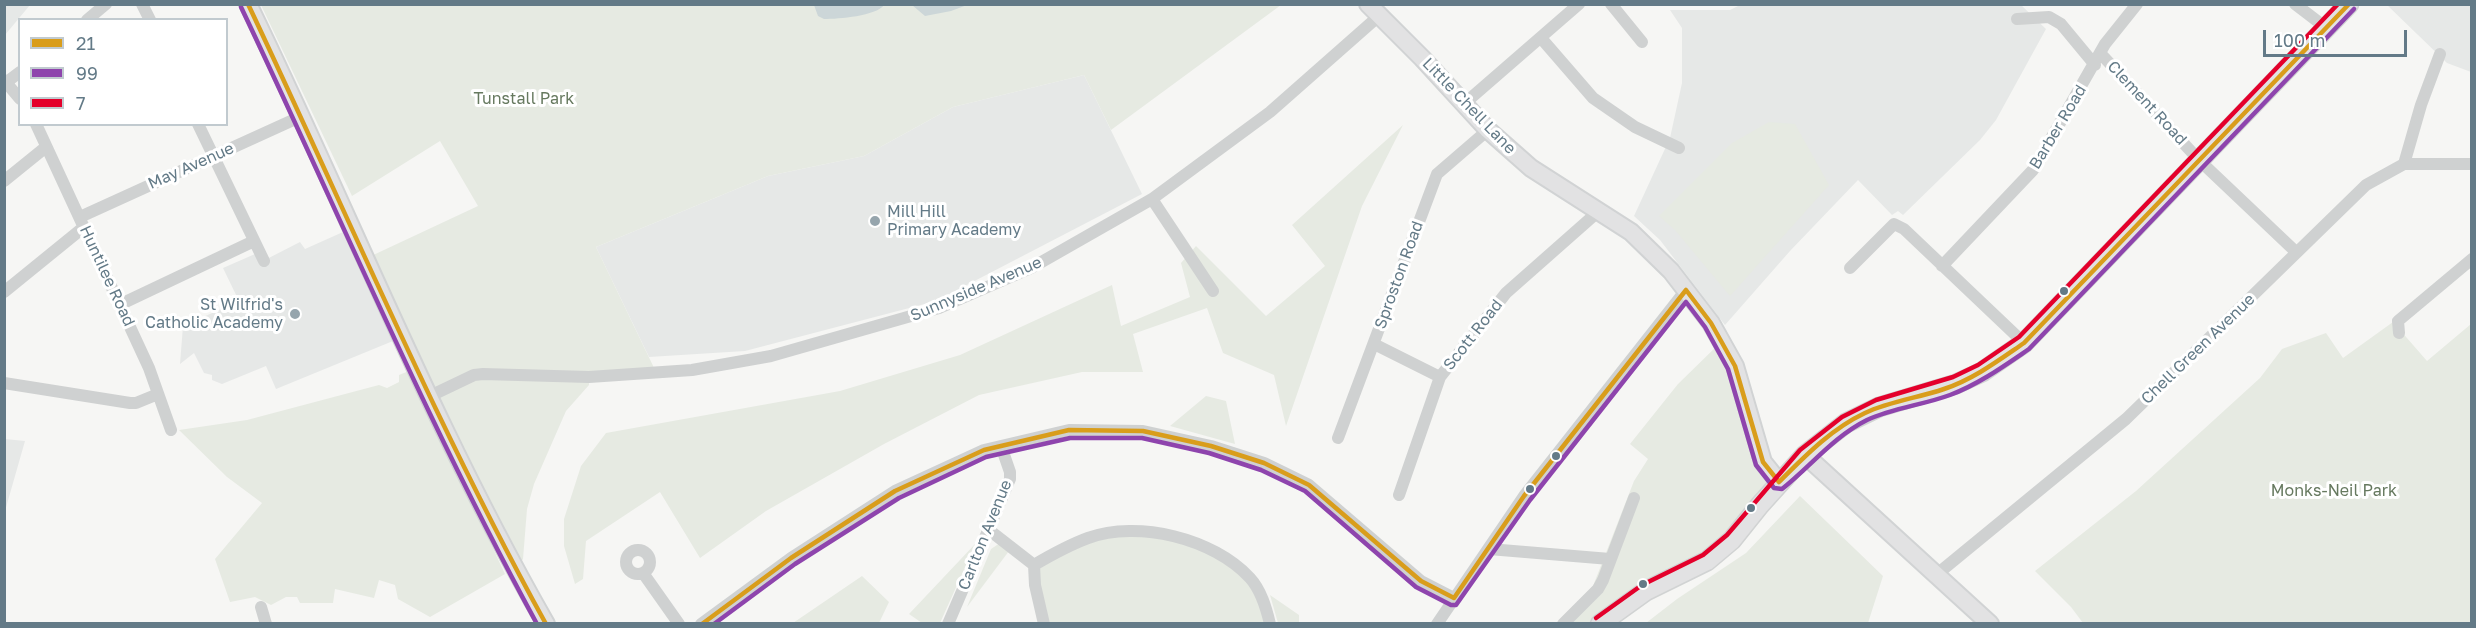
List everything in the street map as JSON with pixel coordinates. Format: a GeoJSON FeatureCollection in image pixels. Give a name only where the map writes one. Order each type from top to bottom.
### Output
{"type":"FeatureCollection","features":[{"type":"Feature","properties":{"kind":"main road"},"geometry":{"type":"LineString","coordinates":[[1600,624],[1646,591],[1707,561],[1732,540],[1779,482],[1805,455],[1846,423],[1900,400],[1956,384],[1982,372],[2024,344],[2349,4]]}},
{"type":"Feature","properties":{"kind":"street"},"geometry":{"type":"LineString","coordinates":[[89,18],[106,4]]}},
{"type":"Feature","properties":{"kind":"street"},"geometry":{"type":"LineString","coordinates":[[142,4],[149,18]]}},
{"type":"Feature","properties":{"kind":"street"},"geometry":{"type":"LineString","coordinates":[[248,4],[302,116],[430,396],[500,539],[546,624]]}},
{"type":"Feature","properties":{"kind":"street"},"geometry":{"type":"LineString","coordinates":[[1465,103],[1579,4]]}},
{"type":"Feature","properties":{"kind":"street"},"geometry":{"type":"LineString","coordinates":[[1611,4],[1642,42]]}},
{"type":"Feature","properties":{"kind":"street","name":"Barber Road"},"geometry":{"type":"LineString","coordinates":[[1942,266],[2033,170],[2098,60],[2105,44],[2137,4]]}},
{"type":"Feature","properties":{"kind":"street"},"geometry":{"type":"LineString","coordinates":[[2295,4],[2325,27]]}},
{"type":"Feature","properties":{"kind":"street","name":"Little Chell Lane"},"geometry":{"type":"LineString","coordinates":[[1374,10],[1465,103],[1488,130],[1531,168],[1600,210],[1636,237],[1671,271],[1711,323],[1735,366],[1762,462],[1779,482]]}},
{"type":"Feature","properties":{"kind":"street","name":"Sunnyside Avenue"},"geometry":{"type":"LineString","coordinates":[[430,396],[474,375],[483,374],[589,377],[692,370],[783,353],[939,308],[1031,268],[1152,199],[1270,112],[1374,10]]}},
{"type":"Feature","properties":{"kind":"street","name":"Clement Road"},"geometry":{"type":"LineString","coordinates":[[2017,20],[2049,17],[2061,24],[2296,252]]}},
{"type":"Feature","properties":{"kind":"street"},"geometry":{"type":"LineString","coordinates":[[1541,38],[1593,98],[1635,128],[1680,148]]}},
{"type":"Feature","properties":{"kind":"street"},"geometry":{"type":"LineString","coordinates":[[2404,164],[2421,105],[2440,54]]}},
{"type":"Feature","properties":{"kind":"street"},"geometry":{"type":"LineString","coordinates":[[18,73],[5,82],[18,97]]}},
{"type":"Feature","properties":{"kind":"street","name":"May Avenue"},"geometry":{"type":"LineString","coordinates":[[4,292],[82,222],[212,155],[302,116]]}},
{"type":"Feature","properties":{"kind":"street","name":"Huntilee Road"},"geometry":{"type":"LineString","coordinates":[[37,126],[149,368],[171,430]]}},
{"type":"Feature","properties":{"kind":"street"},"geometry":{"type":"LineString","coordinates":[[199,126],[264,261]]}},
{"type":"Feature","properties":{"kind":"street","name":"Sproston Road"},"geometry":{"type":"LineString","coordinates":[[1338,438],[1437,174],[1488,130]]}},
{"type":"Feature","properties":{"kind":"street"},"geometry":{"type":"LineString","coordinates":[[4,181],[46,147]]}},
{"type":"Feature","properties":{"kind":"street","name":"Chell Green Avenue"},"geometry":{"type":"LineString","coordinates":[[1936,575],[2126,420],[2366,185],[2404,164],[2472,164]]}},
{"type":"Feature","properties":{"kind":"street"},"geometry":{"type":"LineString","coordinates":[[1152,199],[1213,291]]}},
{"type":"Feature","properties":{"kind":"street","name":"Scott Road"},"geometry":{"type":"LineString","coordinates":[[1399,495],[1440,377],[1506,293],[1600,210]]}},
{"type":"Feature","properties":{"kind":"street"},"geometry":{"type":"LineString","coordinates":[[1850,268],[1894,224],[1904,229],[2024,344]]}},
{"type":"Feature","properties":{"kind":"street"},"geometry":{"type":"LineString","coordinates":[[119,305],[254,241]]}},
{"type":"Feature","properties":{"kind":"street"},"geometry":{"type":"LineString","coordinates":[[2399,333],[2398,321],[2472,259]]}},
{"type":"Feature","properties":{"kind":"street"},"geometry":{"type":"LineString","coordinates":[[1437,624],[1524,496],[1686,290]]}},
{"type":"Feature","properties":{"kind":"street"},"geometry":{"type":"LineString","coordinates":[[1374,344],[1440,377]]}},
{"type":"Feature","properties":{"kind":"street"},"geometry":{"type":"LineString","coordinates":[[11,388],[130,403],[136,403],[158,394]]}},
{"type":"Feature","properties":{"kind":"street"},"geometry":{"type":"LineString","coordinates":[[701,624],[790,558],[895,491],[984,450],[1069,430],[1143,431],[1211,446],[1264,463],[1309,485],[1421,581],[1454,598]]}},
{"type":"Feature","properties":{"kind":"street","name":"Carlton Avenue"},"geometry":{"type":"LineString","coordinates":[[948,624],[1010,479],[1010,472],[1001,446]]}},
{"type":"Feature","properties":{"kind":"street"},"geometry":{"type":"LineString","coordinates":[[1805,455],[1990,624]]}},
{"type":"Feature","properties":{"kind":"street"},"geometry":{"type":"LineString","coordinates":[[1563,624],[1598,589],[1634,498]]}},
{"type":"Feature","properties":{"kind":"street"},"geometry":{"type":"LineString","coordinates":[[989,530],[1034,565],[1035,585],[1044,624]]}},
{"type":"Feature","properties":{"kind":"street"},"geometry":{"type":"LineString","coordinates":[[1034,565],[1088,538],[1101,535],[1132,532],[1173,536],[1228,559],[1245,573],[1259,591],[1270,624]]}},
{"type":"Feature","properties":{"kind":"street"},"geometry":{"type":"LineString","coordinates":[[1489,549],[1610,559]]}},
{"type":"Feature","properties":{"kind":"street"},"geometry":{"type":"LineString","coordinates":[[643,573],[679,624]]}},
{"type":"Feature","properties":{"kind":"street"},"geometry":{"type":"LineString","coordinates":[[261,607],[266,624]]}},
{"type":"Feature","properties":{"kind":"shaded area"},"geometry":{"type":"Polygon","coordinates":[[[814,4],[884,5],[880,9],[865,14],[824,19],[818,16],[814,4]]]}},
{"type":"Feature","properties":{"kind":"shaded area"},"geometry":{"type":"Polygon","coordinates":[[[1742,4],[2021,5],[2046,29],[1996,120],[1980,140],[1903,215],[1898,211],[1892,215],[1858,180],[1790,251],[1725,325],[1660,240],[1634,216],[1670,138],[1682,83],[1682,28],[1670,10],[1730,10],[1742,4]]]}},
{"type":"Feature","properties":{"kind":"shaded area"},"geometry":{"type":"Polygon","coordinates":[[[4,5],[30,5],[5,35],[4,5]]]}},
{"type":"Feature","properties":{"kind":"shaded area"},"geometry":{"type":"Polygon","coordinates":[[[912,5],[967,5],[925,16],[912,5]]]}},
{"type":"Feature","properties":{"kind":"shaded area"},"geometry":{"type":"Polygon","coordinates":[[[2387,5],[2471,5],[2471,72],[2447,63],[2387,5]]]}},
{"type":"Feature","properties":{"kind":"shaded area","name":"Mill Hill Primary Academy"},"geometry":{"type":"Polygon","coordinates":[[[1084,75],[1142,194],[936,301],[745,351],[649,357],[596,247],[768,176],[864,156],[953,107],[1084,75]]]}},
{"type":"Feature","properties":{"kind":"shaded area","name":"St Wilfrid's Catholic Academy"},"geometry":{"type":"Polygon","coordinates":[[[343,232],[393,341],[276,389],[266,366],[222,384],[212,380],[212,375],[204,373],[194,353],[180,364],[183,326],[239,301],[223,268],[255,254],[259,263],[300,242],[305,249],[343,232]]]}},
{"type":"Feature","properties":{"kind":"shaded area"},"geometry":{"type":"Polygon","coordinates":[[[4,439],[25,441],[5,511],[4,439]]]}},
{"type":"Feature","properties":{"kind":"green space","name":"Tunstall Park"},"geometry":{"type":"Polygon","coordinates":[[[261,5],[1281,5],[1111,130],[1084,75],[953,107],[864,156],[768,176],[596,247],[656,372],[589,377],[589,385],[566,411],[534,484],[527,509],[523,559],[516,569],[369,257],[478,206],[440,141],[352,196],[261,5]]]}},
{"type":"Feature","properties":{"kind":"green space"},"geometry":{"type":"Polygon","coordinates":[[[1769,122],[1795,124],[1829,185],[1730,296],[1675,230],[1659,216],[1732,143],[1769,122]]]}},
{"type":"Feature","properties":{"kind":"green space"},"geometry":{"type":"Polygon","coordinates":[[[1403,125],[1362,206],[1286,426],[1274,375],[1223,353],[1207,308],[1133,334],[1143,372],[1082,372],[979,395],[884,444],[766,511],[700,558],[660,492],[586,541],[583,579],[575,584],[564,546],[564,519],[581,466],[606,433],[840,391],[960,355],[1112,285],[1121,326],[1190,297],[1181,263],[1196,246],[1266,316],[1325,266],[1292,225],[1403,125]]]}},
{"type":"Feature","properties":{"kind":"green space","name":"Monks-Neil Park"},"geometry":{"type":"Polygon","coordinates":[[[2393,322],[2427,361],[2471,324],[2471,623],[2083,623],[2071,607],[2035,571],[2136,491],[2260,378],[2282,349],[2326,333],[2343,358],[2393,322]]]}},
{"type":"Feature","properties":{"kind":"green space"},"geometry":{"type":"Polygon","coordinates":[[[1721,342],[1779,482],[1732,540],[1600,623],[1556,624],[1593,586],[1634,481],[1648,459],[1630,444],[1678,384],[1721,342]]]}},
{"type":"Feature","properties":{"kind":"green space"},"geometry":{"type":"Polygon","coordinates":[[[409,371],[505,574],[430,617],[398,599],[395,585],[379,580],[374,598],[335,589],[333,603],[300,603],[297,597],[286,597],[271,605],[255,597],[230,602],[215,559],[262,503],[227,477],[179,430],[247,420],[379,385],[387,388],[399,382],[399,375],[409,371]]]}},
{"type":"Feature","properties":{"kind":"green space"},"geometry":{"type":"Polygon","coordinates":[[[1206,396],[1226,401],[1235,444],[1170,426],[1206,396]]]}},
{"type":"Feature","properties":{"kind":"green space"},"geometry":{"type":"Polygon","coordinates":[[[1800,496],[1883,576],[1868,623],[1646,623],[1677,599],[1746,553],[1800,496]]]}},
{"type":"Feature","properties":{"kind":"green space"},"geometry":{"type":"Polygon","coordinates":[[[1101,535],[1186,539],[1251,579],[1270,623],[1044,623],[1034,565],[1101,535]]]}},
{"type":"Feature","properties":{"kind":"green space"},"geometry":{"type":"Polygon","coordinates":[[[976,543],[940,623],[922,623],[909,614],[976,543]]]}},
{"type":"Feature","properties":{"kind":"green space"},"geometry":{"type":"Polygon","coordinates":[[[1000,543],[1009,551],[967,607],[991,549],[1000,543]]]}},
{"type":"Feature","properties":{"kind":"green space"},"geometry":{"type":"Polygon","coordinates":[[[862,576],[889,602],[879,623],[793,623],[862,576]]]}},
{"type":"Feature","properties":{"kind":"green space"},"geometry":{"type":"Polygon","coordinates":[[[1270,595],[1299,615],[1299,623],[1278,623],[1270,595]]]}},
{"type":"Feature","properties":{"kind":"transit line","name":"21"},"geometry":{"type":"LineString","coordinates":[[248,4],[466,471],[546,624]]}},
{"type":"Feature","properties":{"kind":"transit line","name":"7"},"geometry":{"type":"LineString","coordinates":[[1596,618],[1642,585],[1703,555],[1727,535],[1800,450],[1842,417],[1876,400],[1953,377],[1978,365],[2019,337],[2338,4]]}},
{"type":"Feature","properties":{"kind":"transit line","name":"21"},"geometry":{"type":"LineString","coordinates":[[702,624],[791,558],[895,491],[984,450],[1069,430],[1143,431],[1211,446],[1264,463],[1309,485],[1421,581],[1454,598],[1524,496],[1686,290],[1711,323],[1735,366],[1763,462],[1779,482],[1819,444],[1853,419],[1884,405],[1955,385],[1986,369],[2024,343],[2349,4]]}},
{"type":"Feature","properties":{"kind":"transit line","name":"99"},"geometry":{"type":"LineString","coordinates":[[241,7],[421,395],[537,624]]}},
{"type":"Feature","properties":{"kind":"transit line","name":"99"},"geometry":{"type":"LineString","coordinates":[[714,624],[795,564],[899,498],[986,457],[1070,438],[1142,438],[1209,453],[1261,470],[1305,491],[1416,587],[1451,605],[1456,605],[1530,500],[1686,302],[1705,327],[1728,369],[1756,465],[1774,488],[1782,489],[1833,443],[1867,420],[1961,391],[2029,349],[2354,9]]}},
{"type":"Feature","properties":{"kind":"place","name":"Mill Hill Primary Academy"},"geometry":{"type":"Point","coordinates":[875,221]}},
{"type":"Feature","properties":{"kind":"place","name":"St Wilfrid's Catholic Academy"},"geometry":{"type":"Point","coordinates":[295,314]}}]}
